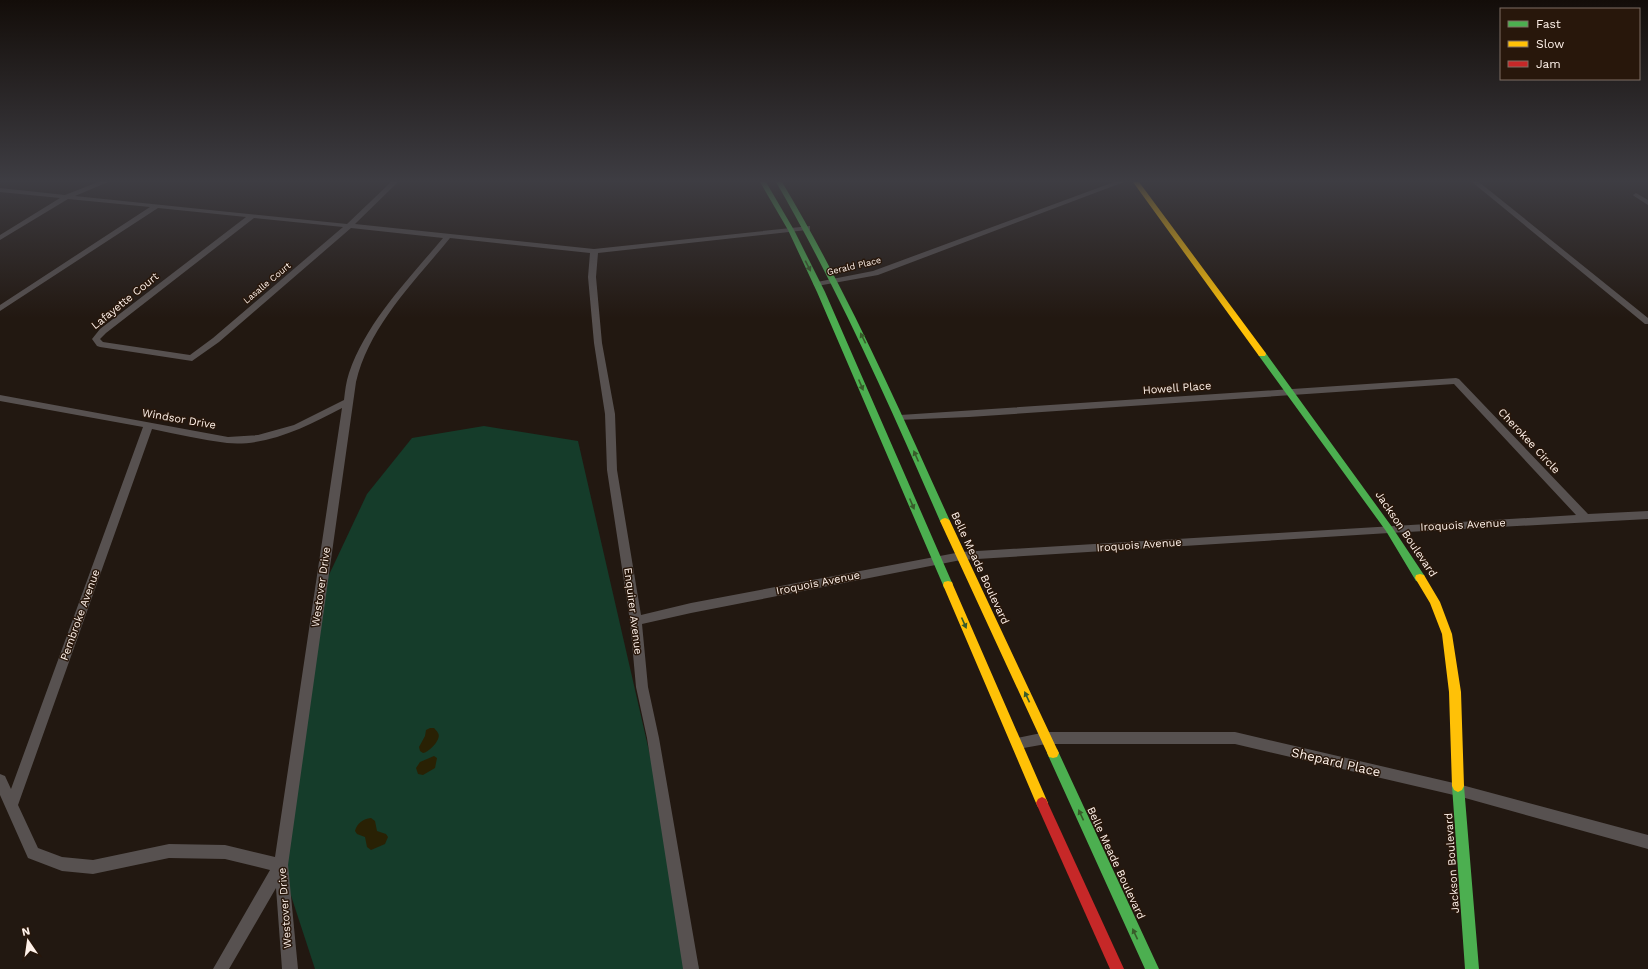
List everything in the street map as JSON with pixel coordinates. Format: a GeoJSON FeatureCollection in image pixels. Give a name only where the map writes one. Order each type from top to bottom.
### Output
{"type":"FeatureCollection","features":[{"type":"Feature","properties":{"kind":"main road","name":"Belle Meade Boulevard"},"geometry":{"type":"LineString","coordinates":[[789,227],[817,284],[960,556],[1046,738],[1152,969]]}},
{"type":"Feature","properties":{"kind":"main road","name":"Jackson Boulevard"},"geometry":{"type":"LineString","coordinates":[[1169,227],[1389,529],[1435,602],[1447,634],[1455,692],[1458,790],[1472,969]]}},
{"type":"Feature","properties":{"kind":"main road","name":"Belle Meade Boulevard"},"geometry":{"type":"LineString","coordinates":[[807,228],[835,281],[888,420],[937,560],[1018,743],[1070,867],[1117,969]]}},
{"type":"Feature","properties":{"kind":"street"},"geometry":{"type":"LineString","coordinates":[[0,238],[17,227]]}},
{"type":"Feature","properties":{"kind":"street"},"geometry":{"type":"LineString","coordinates":[[0,310],[125,227]]}},
{"type":"Feature","properties":{"kind":"street","name":"Lafayette Court"},"geometry":{"type":"LineString","coordinates":[[216,340],[192,358],[100,344],[96,339],[103,331],[237,227]]}},
{"type":"Feature","properties":{"kind":"street","name":"Lasalle Court"},"geometry":{"type":"LineString","coordinates":[[216,340],[348,227]]}},
{"type":"Feature","properties":{"kind":"street"},"geometry":{"type":"LineString","coordinates":[[363,227],[594,251],[807,228]]}},
{"type":"Feature","properties":{"kind":"street","name":"Gerald Place"},"geometry":{"type":"LineString","coordinates":[[817,284],[875,273],[998,227]]}},
{"type":"Feature","properties":{"kind":"street"},"geometry":{"type":"LineString","coordinates":[[1531,227],[1648,322]]}},
{"type":"Feature","properties":{"kind":"street","name":"Westover Drive"},"geometry":{"type":"LineString","coordinates":[[290,969],[281,865],[348,402],[355,370],[363,350],[382,317],[449,235]]}},
{"type":"Feature","properties":{"kind":"street","name":"Enquirer Avenue"},"geometry":{"type":"LineString","coordinates":[[594,251],[592,277],[598,343],[610,414],[612,470],[636,621],[642,687],[653,738],[691,969]]}},
{"type":"Feature","properties":{"kind":"street","name":"Howell Place"},"geometry":{"type":"LineString","coordinates":[[888,420],[1289,391],[1456,381]]}},
{"type":"Feature","properties":{"kind":"street","name":"Cherokee Circle"},"geometry":{"type":"LineString","coordinates":[[1456,381],[1585,518]]}},
{"type":"Feature","properties":{"kind":"street","name":"Windsor Drive"},"geometry":{"type":"LineString","coordinates":[[0,398],[148,427],[228,440],[258,438],[297,427],[348,402]]}},
{"type":"Feature","properties":{"kind":"street","name":"Pembroke Avenue"},"geometry":{"type":"LineString","coordinates":[[12,804],[148,427]]}},
{"type":"Feature","properties":{"kind":"street","name":"Iroquois Avenue"},"geometry":{"type":"LineString","coordinates":[[636,621],[713,604],[960,556],[1389,529],[1648,515]]}},
{"type":"Feature","properties":{"kind":"street","name":"Shepard Place"},"geometry":{"type":"LineString","coordinates":[[1018,743],[1046,738],[1235,738],[1458,790],[1648,842]]}},
{"type":"Feature","properties":{"kind":"street"},"geometry":{"type":"LineString","coordinates":[[0,780],[33,853],[62,864],[93,867],[169,851],[225,852],[281,865],[221,969]]}},
{"type":"Feature","properties":{"kind":"green space"},"geometry":{"type":"Polygon","coordinates":[[[484,426],[578,441],[699,969],[315,969],[281,865],[320,594],[367,494],[412,438],[484,426]]]}},
{"type":"Feature","properties":{"kind":"sand"},"geometry":{"type":"Polygon","coordinates":[[[434,728],[439,736],[437,742],[423,753],[420,751],[419,747],[425,736],[426,730],[434,728]]]}},
{"type":"Feature","properties":{"kind":"sand"},"geometry":{"type":"Polygon","coordinates":[[[434,756],[437,758],[435,768],[423,775],[418,774],[416,768],[420,762],[434,756]]]}},
{"type":"Feature","properties":{"kind":"sand"},"geometry":{"type":"Polygon","coordinates":[[[371,818],[375,821],[377,831],[386,834],[388,837],[385,844],[371,850],[367,847],[365,837],[357,834],[355,831],[361,822],[365,819],[371,818]]]}},
{"type":"Feature","properties":{"kind":"traffic: fast"},"geometry":{"type":"LineString","coordinates":[[789,227],[821,292],[948,585]]}},
{"type":"Feature","properties":{"kind":"traffic: fast"},"geometry":{"type":"LineString","coordinates":[[805,227],[826,264],[868,349],[945,521]]}},
{"type":"Feature","properties":{"kind":"traffic: fast"},"geometry":{"type":"LineString","coordinates":[[1262,354],[1389,529],[1420,578]]}},
{"type":"Feature","properties":{"kind":"traffic: fast"},"geometry":{"type":"LineString","coordinates":[[1053,753],[1152,969]]}},
{"type":"Feature","properties":{"kind":"traffic: fast"},"geometry":{"type":"LineString","coordinates":[[1458,786],[1472,969]]}},
{"type":"Feature","properties":{"kind":"traffic: slow"},"geometry":{"type":"LineString","coordinates":[[1169,227],[1262,354]]}},
{"type":"Feature","properties":{"kind":"traffic: slow"},"geometry":{"type":"LineString","coordinates":[[945,521],[1053,753]]}},
{"type":"Feature","properties":{"kind":"traffic: slow"},"geometry":{"type":"LineString","coordinates":[[1420,578],[1435,602],[1447,634],[1455,692],[1458,786]]}},
{"type":"Feature","properties":{"kind":"traffic: slow"},"geometry":{"type":"LineString","coordinates":[[948,585],[1042,803]]}},
{"type":"Feature","properties":{"kind":"traffic: jam"},"geometry":{"type":"LineString","coordinates":[[1042,803],[1117,969]]}}]}
